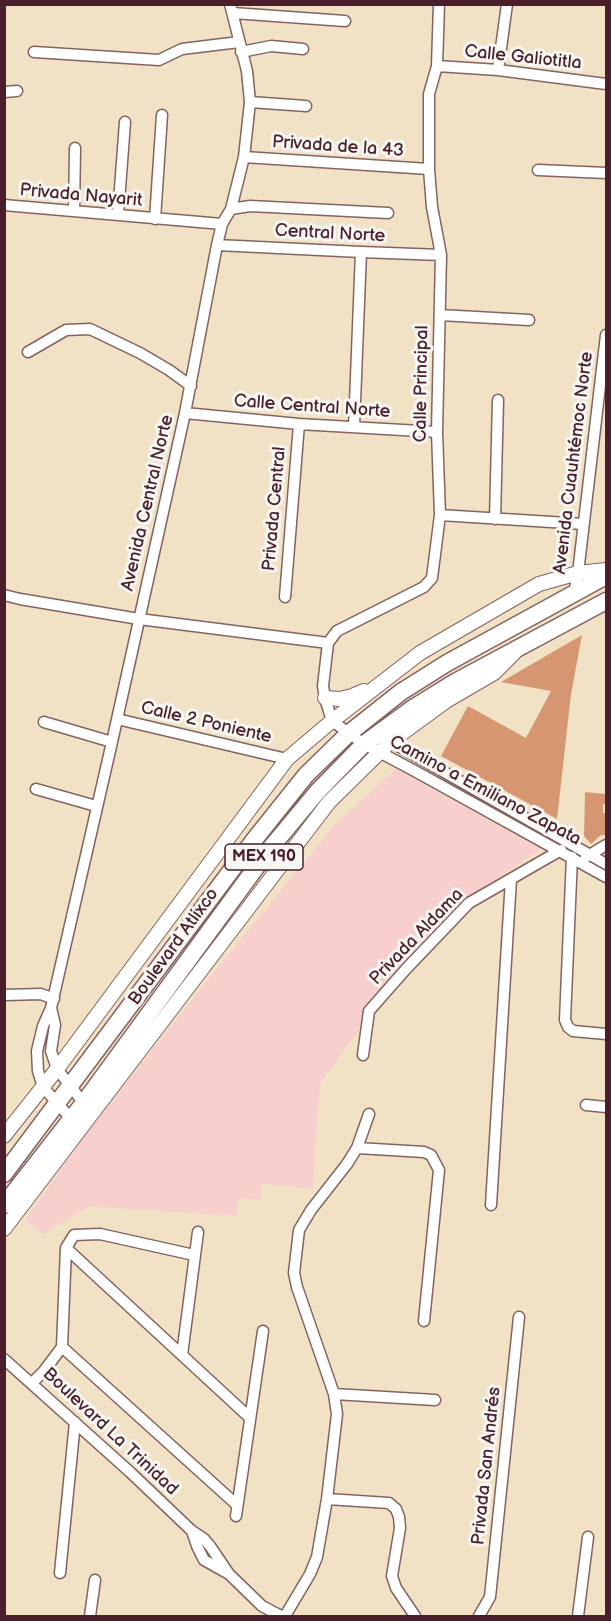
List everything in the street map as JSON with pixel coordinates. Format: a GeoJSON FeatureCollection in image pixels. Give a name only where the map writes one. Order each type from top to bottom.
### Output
{"type":"FeatureCollection","features":[{"type":"Feature","properties":{"kind":"main road","name":"MEX 190"},"geometry":{"type":"LineString","coordinates":[[4,1174],[254,840],[306,775],[354,729],[401,692],[447,663],[606,576]]}},
{"type":"Feature","properties":{"kind":"main road","name":"Boulevard Atlixco"},"geometry":{"type":"LineString","coordinates":[[4,1205],[76,1124],[268,851],[318,791],[384,738],[413,708],[455,682],[606,601]]}},
{"type":"Feature","properties":{"kind":"street","name":"Calle Principal"},"geometry":{"type":"LineString","coordinates":[[328,643],[337,631],[424,587],[432,578],[440,515],[437,432],[441,255],[432,207],[429,169],[429,94],[437,66],[439,4]]}},
{"type":"Feature","properties":{"kind":"street"},"geometry":{"type":"LineString","coordinates":[[498,70],[507,4]]}},
{"type":"Feature","properties":{"kind":"street"},"geometry":{"type":"LineString","coordinates":[[231,9],[345,21]]}},
{"type":"Feature","properties":{"kind":"street","name":"Avenida Central Norte"},"geometry":{"type":"LineString","coordinates":[[76,1124],[44,1087],[38,1071],[37,1051],[43,1026],[52,1004],[117,719],[185,413],[222,224],[231,209],[244,157],[250,102],[247,71],[231,9]]}},
{"type":"Feature","properties":{"kind":"street"},"geometry":{"type":"LineString","coordinates":[[34,52],[159,60],[182,49],[271,46],[303,50]]}},
{"type":"Feature","properties":{"kind":"street","name":"Calle Galiotitla"},"geometry":{"type":"LineString","coordinates":[[437,66],[498,70],[606,84]]}},
{"type":"Feature","properties":{"kind":"street"},"geometry":{"type":"LineString","coordinates":[[4,92],[17,91]]}},
{"type":"Feature","properties":{"kind":"street"},"geometry":{"type":"LineString","coordinates":[[250,102],[306,106]]}},
{"type":"Feature","properties":{"kind":"street","name":"Privada Nayarit"},"geometry":{"type":"LineString","coordinates":[[155,219],[162,115]]}},
{"type":"Feature","properties":{"kind":"street"},"geometry":{"type":"LineString","coordinates":[[118,215],[125,122]]}},
{"type":"Feature","properties":{"kind":"street"},"geometry":{"type":"LineString","coordinates":[[74,211],[75,147]]}},
{"type":"Feature","properties":{"kind":"street","name":"Privada de la 43"},"geometry":{"type":"LineString","coordinates":[[244,157],[429,169]]}},
{"type":"Feature","properties":{"kind":"street"},"geometry":{"type":"LineString","coordinates":[[538,170],[606,173]]}},
{"type":"Feature","properties":{"kind":"street","name":"Privada Nayarit"},"geometry":{"type":"LineString","coordinates":[[4,206],[222,224]]}},
{"type":"Feature","properties":{"kind":"street"},"geometry":{"type":"LineString","coordinates":[[231,209],[250,206],[388,213]]}},
{"type":"Feature","properties":{"kind":"street","name":"Central Norte"},"geometry":{"type":"LineString","coordinates":[[218,245],[441,255]]}},
{"type":"Feature","properties":{"kind":"street"},"geometry":{"type":"LineString","coordinates":[[354,427],[361,252]]}},
{"type":"Feature","properties":{"kind":"street"},"geometry":{"type":"LineString","coordinates":[[440,315],[529,320]]}},
{"type":"Feature","properties":{"kind":"street"},"geometry":{"type":"LineString","coordinates":[[28,352],[66,330],[90,329],[140,353],[190,386]]}},
{"type":"Feature","properties":{"kind":"street","name":"Avenida Cuauhtémoc Norte"},"geometry":{"type":"LineString","coordinates":[[574,594],[606,334]]}},
{"type":"Feature","properties":{"kind":"street"},"geometry":{"type":"LineString","coordinates":[[495,519],[498,400]]}},
{"type":"Feature","properties":{"kind":"street","name":"Calle Central Norte"},"geometry":{"type":"LineString","coordinates":[[185,413],[299,424],[437,432]]}},
{"type":"Feature","properties":{"kind":"street","name":"Privada Central"},"geometry":{"type":"LineString","coordinates":[[285,597],[299,424]]}},
{"type":"Feature","properties":{"kind":"street"},"geometry":{"type":"LineString","coordinates":[[440,515],[583,524]]}},
{"type":"Feature","properties":{"kind":"street"},"geometry":{"type":"LineString","coordinates":[[4,1136],[44,1087],[287,759],[420,653],[539,584],[578,573],[606,570]]}},
{"type":"Feature","properties":{"kind":"street"},"geometry":{"type":"LineString","coordinates":[[4,595],[139,619],[328,643],[323,686],[332,722]]}},
{"type":"Feature","properties":{"kind":"street"},"geometry":{"type":"LineString","coordinates":[[327,702],[352,696],[382,683]]}},
{"type":"Feature","properties":{"kind":"street"},"geometry":{"type":"LineString","coordinates":[[327,702],[344,713],[354,729]]}},
{"type":"Feature","properties":{"kind":"street","name":"Calle 2 Poniente"},"geometry":{"type":"LineString","coordinates":[[117,719],[287,759]]}},
{"type":"Feature","properties":{"kind":"street"},"geometry":{"type":"LineString","coordinates":[[44,722],[111,742]]}},
{"type":"Feature","properties":{"kind":"street"},"geometry":{"type":"LineString","coordinates":[[332,722],[354,729]]}},
{"type":"Feature","properties":{"kind":"street","name":"Camino a Emiliano Zapata"},"geometry":{"type":"LineString","coordinates":[[354,729],[384,738],[606,864]]}},
{"type":"Feature","properties":{"kind":"street","name":"Camino a Emiliano Zapata"},"geometry":{"type":"LineString","coordinates":[[354,729],[371,748],[561,850],[606,877]]}},
{"type":"Feature","properties":{"kind":"street"},"geometry":{"type":"LineString","coordinates":[[36,789],[96,806]]}},
{"type":"Feature","properties":{"kind":"street"},"geometry":{"type":"LineString","coordinates":[[606,845],[591,854],[576,859],[565,1020],[573,1031],[606,1034]]}},
{"type":"Feature","properties":{"kind":"street","name":"Privada Aldama"},"geometry":{"type":"LineString","coordinates":[[363,1055],[369,1011],[469,903],[561,850]]}},
{"type":"Feature","properties":{"kind":"street"},"geometry":{"type":"LineString","coordinates":[[491,1205],[511,879]]}},
{"type":"Feature","properties":{"kind":"street"},"geometry":{"type":"LineString","coordinates":[[4,995],[41,994],[52,1004]]}},
{"type":"Feature","properties":{"kind":"street","name":"Avenida Central Norte"},"geometry":{"type":"LineString","coordinates":[[52,1004],[55,1025],[51,1051],[57,1069],[88,1108]]}},
{"type":"Feature","properties":{"kind":"street"},"geometry":{"type":"LineString","coordinates":[[586,1104],[606,1107]]}},
{"type":"Feature","properties":{"kind":"street"},"geometry":{"type":"LineString","coordinates":[[283,1617],[310,1574],[317,1557],[327,1499],[337,1414],[334,1394],[294,1273],[299,1230],[357,1148],[369,1114]]}},
{"type":"Feature","properties":{"kind":"street"},"geometry":{"type":"LineString","coordinates":[[4,1229],[76,1124]]}},
{"type":"Feature","properties":{"kind":"street"},"geometry":{"type":"LineString","coordinates":[[357,1148],[424,1152],[431,1155],[439,1170],[424,1321]]}},
{"type":"Feature","properties":{"kind":"street"},"geometry":{"type":"LineString","coordinates":[[182,1355],[198,1232]]}},
{"type":"Feature","properties":{"kind":"street"},"geometry":{"type":"LineString","coordinates":[[32,1383],[62,1347],[66,1248],[74,1235],[100,1234],[194,1256]]}},
{"type":"Feature","properties":{"kind":"street"},"geometry":{"type":"LineString","coordinates":[[66,1248],[249,1417]]}},
{"type":"Feature","properties":{"kind":"street","name":"Privada San Andrés"},"geometry":{"type":"LineString","coordinates":[[479,1617],[490,1597],[519,1317]]}},
{"type":"Feature","properties":{"kind":"street"},"geometry":{"type":"LineString","coordinates":[[62,1347],[236,1511],[262,1330]]}},
{"type":"Feature","properties":{"kind":"street","name":"Boulevard La Trinidad"},"geometry":{"type":"LineString","coordinates":[[4,1359],[209,1544],[229,1574],[262,1605],[283,1617]]}},
{"type":"Feature","properties":{"kind":"street"},"geometry":{"type":"LineString","coordinates":[[334,1394],[435,1400]]}},
{"type":"Feature","properties":{"kind":"street"},"geometry":{"type":"LineString","coordinates":[[60,1573],[75,1422]]}},
{"type":"Feature","properties":{"kind":"street"},"geometry":{"type":"LineString","coordinates":[[327,1499],[389,1503],[396,1509],[400,1528],[392,1576],[396,1588],[415,1617]]}},
{"type":"Feature","properties":{"kind":"street"},"geometry":{"type":"LineString","coordinates":[[578,1617],[588,1537]]}},
{"type":"Feature","properties":{"kind":"street"},"geometry":{"type":"LineString","coordinates":[[90,1617],[95,1580]]}},
{"type":"Feature","properties":{"kind":"shaded area"},"geometry":{"type":"Polygon","coordinates":[[[396,769],[541,849],[490,884],[434,940],[366,1021],[320,1083],[313,1189],[262,1183],[261,1200],[239,1198],[237,1216],[89,1206],[43,1234],[25,1220],[85,1135],[201,988],[334,826],[396,769]]]}},
{"type":"Feature","properties":{"kind":"building"},"geometry":{"type":"Polygon","coordinates":[[[582,635],[571,694],[557,819],[441,756],[468,706],[526,738],[551,691],[501,682],[582,635]]]}},
{"type":"Feature","properties":{"kind":"building"},"geometry":{"type":"Polygon","coordinates":[[[585,792],[606,794],[603,813],[606,813],[606,835],[601,835],[591,844],[584,836],[585,792]]]}}]}
